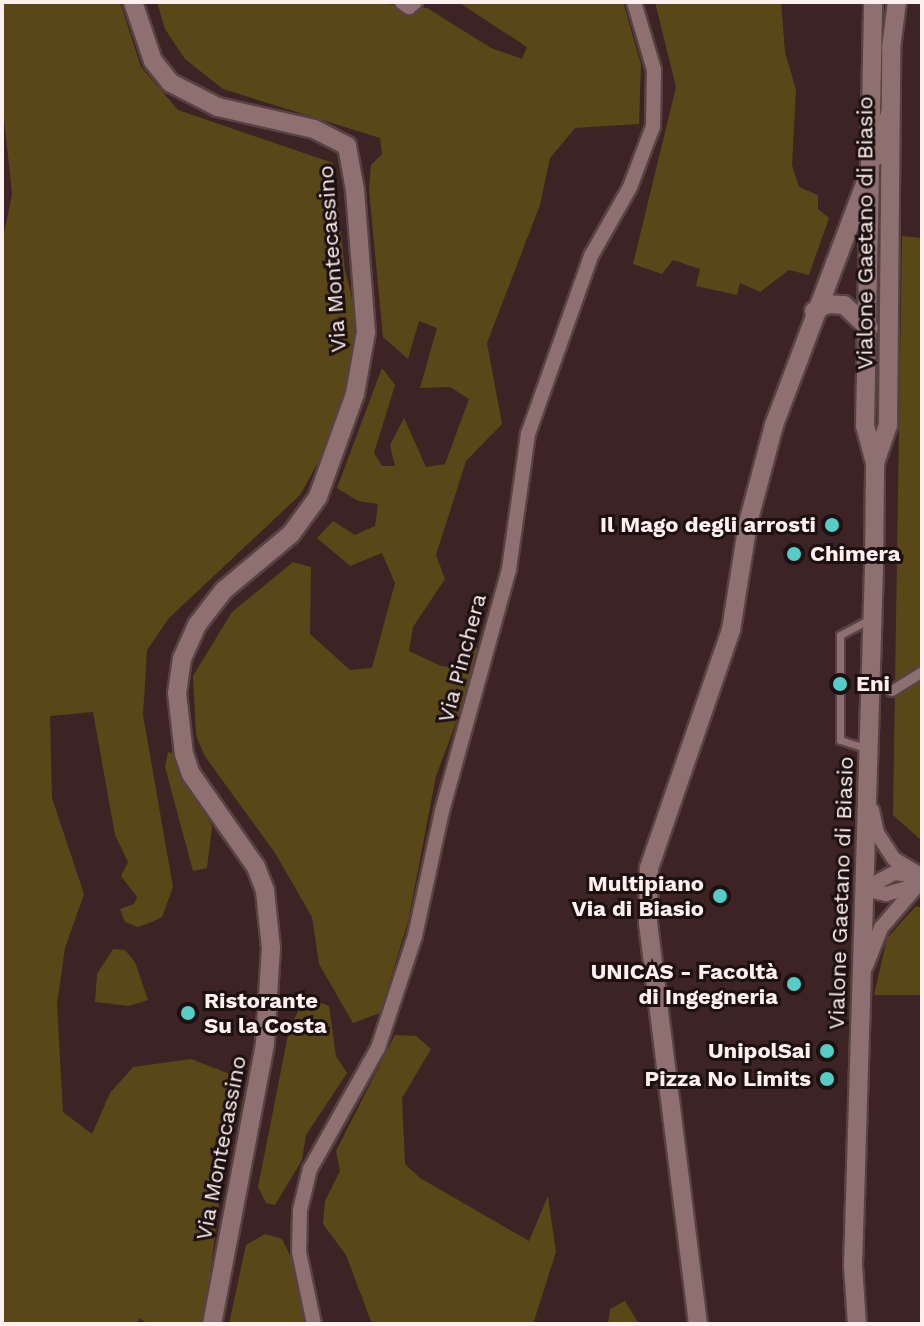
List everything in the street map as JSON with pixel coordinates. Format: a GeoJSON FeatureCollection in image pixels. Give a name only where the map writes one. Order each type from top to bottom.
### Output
{"type":"FeatureCollection","features":[{"type":"Feature","properties":{"kind":"street","name":"Via Montecassino"},"geometry":{"type":"LineString","coordinates":[[133,2],[153,61],[171,83],[218,107],[314,129],[347,146],[355,190],[366,332],[355,394],[318,497],[291,534],[224,590],[197,625],[182,658],[177,705],[184,754],[191,774],[256,867],[265,891],[271,948],[265,1044],[212,1324]]}},
{"type":"Feature","properties":{"kind":"street"},"geometry":{"type":"LineString","coordinates":[[402,2],[409,7],[415,2]]}},
{"type":"Feature","properties":{"kind":"street","name":"Via Pinchera"},"geometry":{"type":"LineString","coordinates":[[314,1324],[299,1252],[300,1210],[310,1169],[378,1048],[410,950],[442,811],[509,569],[528,434],[591,256],[630,187],[653,126],[654,70],[634,2]]}},
{"type":"Feature","properties":{"kind":"street","name":"Vialone Gaetano di Biasio"},"geometry":{"type":"LineString","coordinates":[[869,175],[873,2]]}},
{"type":"Feature","properties":{"kind":"street","name":"Vialone Gaetano di Biasio"},"geometry":{"type":"LineString","coordinates":[[875,463],[888,425],[892,211],[890,114],[897,2]]}},
{"type":"Feature","properties":{"kind":"street"},"geometry":{"type":"LineString","coordinates":[[698,1324],[648,923],[649,868],[668,801],[731,630],[758,475],[814,311],[862,205],[890,114]]}},
{"type":"Feature","properties":{"kind":"street"},"geometry":{"type":"LineString","coordinates":[[862,205],[892,211]]}},
{"type":"Feature","properties":{"kind":"street","name":"Vialone Gaetano di Biasio"},"geometry":{"type":"LineString","coordinates":[[857,1324],[853,1266],[874,617],[875,463],[865,426],[869,328],[862,205]]}},
{"type":"Feature","properties":{"kind":"street"},"geometry":{"type":"LineString","coordinates":[[814,311],[828,304],[844,305],[869,328]]}},
{"type":"Feature","properties":{"kind":"street"},"geometry":{"type":"LineString","coordinates":[[892,691],[922,672]]}},
{"type":"Feature","properties":{"kind":"street"},"geometry":{"type":"LineString","coordinates":[[868,795],[877,833],[894,859],[920,880]]}},
{"type":"Feature","properties":{"kind":"street"},"geometry":{"type":"LineString","coordinates":[[864,889],[894,873],[920,880]]}},
{"type":"Feature","properties":{"kind":"street"},"geometry":{"type":"LineString","coordinates":[[861,978],[881,928],[920,880]]}},
{"type":"Feature","properties":{"kind":"lane"},"geometry":{"type":"LineString","coordinates":[[870,750],[840,740],[840,635],[874,617]]}},
{"type":"Feature","properties":{"kind":"shaded area"},"geometry":{"type":"Polygon","coordinates":[[[2,2],[120,2],[141,67],[178,110],[333,163],[345,270],[361,336],[326,448],[300,495],[169,618],[147,650],[143,715],[173,887],[162,917],[138,927],[125,922],[120,909],[134,904],[137,897],[121,876],[128,862],[115,835],[93,712],[50,716],[52,798],[84,894],[65,948],[57,1004],[63,1112],[92,1134],[110,1093],[133,1067],[191,1059],[235,1076],[204,1324],[148,1324],[140,1318],[136,1324],[2,1324],[2,243],[12,194],[2,99],[2,2]]]}},
{"type":"Feature","properties":{"kind":"shaded area"},"geometry":{"type":"Polygon","coordinates":[[[157,2],[366,2],[427,8],[491,48],[522,59],[527,47],[458,2],[623,2],[641,64],[639,124],[575,128],[550,158],[540,205],[487,343],[502,424],[466,461],[436,555],[445,579],[413,627],[409,651],[441,666],[460,668],[473,641],[481,656],[436,776],[408,922],[380,1013],[353,1023],[319,964],[312,917],[275,853],[204,755],[196,735],[193,676],[232,612],[293,562],[311,567],[310,634],[350,670],[372,668],[395,583],[382,553],[350,566],[317,538],[333,521],[355,535],[375,526],[378,504],[358,501],[337,488],[382,368],[395,385],[374,453],[382,466],[395,466],[390,445],[404,418],[426,467],[445,464],[469,399],[450,387],[420,388],[437,328],[419,321],[408,359],[383,337],[369,190],[371,165],[382,154],[380,138],[223,89],[185,59],[165,29],[157,2]]]}},
{"type":"Feature","properties":{"kind":"shaded area"},"geometry":{"type":"Polygon","coordinates":[[[655,2],[781,2],[785,52],[796,90],[792,165],[799,187],[818,195],[818,209],[829,218],[809,275],[789,270],[760,292],[740,283],[737,295],[696,286],[700,269],[673,260],[662,274],[633,264],[676,87],[655,2]]]}},
{"type":"Feature","properties":{"kind":"shaded area"},"geometry":{"type":"Polygon","coordinates":[[[902,236],[922,238],[922,841],[893,815],[902,236]]]}},
{"type":"Feature","properties":{"kind":"shaded area"},"geometry":{"type":"Polygon","coordinates":[[[168,752],[177,755],[212,827],[207,868],[193,871],[165,767],[168,752]]]}},
{"type":"Feature","properties":{"kind":"shaded area"},"geometry":{"type":"Polygon","coordinates":[[[916,906],[922,908],[922,995],[874,995],[887,938],[916,906]]]}},
{"type":"Feature","properties":{"kind":"shaded area"},"geometry":{"type":"Polygon","coordinates":[[[113,949],[125,950],[135,962],[148,1000],[129,1006],[95,1002],[97,974],[113,949]]]}},
{"type":"Feature","properties":{"kind":"shaded area"},"geometry":{"type":"Polygon","coordinates":[[[305,997],[329,1006],[336,1056],[347,1073],[306,1135],[302,1160],[275,1205],[266,1203],[258,1187],[289,1030],[305,997]]]}},
{"type":"Feature","properties":{"kind":"shaded area"},"geometry":{"type":"Polygon","coordinates":[[[395,1035],[416,1036],[431,1049],[402,1098],[405,1164],[420,1178],[529,1241],[548,1196],[556,1252],[533,1324],[372,1324],[346,1255],[323,1224],[325,1201],[340,1171],[336,1151],[395,1035]]]}},
{"type":"Feature","properties":{"kind":"shaded area"},"geometry":{"type":"Polygon","coordinates":[[[265,1234],[282,1239],[296,1267],[311,1324],[229,1324],[246,1245],[265,1234]]]}},
{"type":"Feature","properties":{"kind":"shaded area"},"geometry":{"type":"Polygon","coordinates":[[[625,1301],[639,1324],[608,1324],[610,1309],[625,1301]]]}},
{"type":"Feature","properties":{"kind":"place","name":"Il Mago degli arrosti"},"geometry":{"type":"Point","coordinates":[832,525]}},
{"type":"Feature","properties":{"kind":"place","name":"Chimera"},"geometry":{"type":"Point","coordinates":[794,554]}},
{"type":"Feature","properties":{"kind":"place","name":"Eni"},"geometry":{"type":"Point","coordinates":[840,684]}},
{"type":"Feature","properties":{"kind":"place","name":"Multipiano Via di Biasio"},"geometry":{"type":"Point","coordinates":[720,896]}},
{"type":"Feature","properties":{"kind":"place","name":"UNICAS - Facoltà di Ingegneria"},"geometry":{"type":"Point","coordinates":[794,984]}},
{"type":"Feature","properties":{"kind":"place","name":"Ristorante Su la Costa"},"geometry":{"type":"Point","coordinates":[188,1013]}},
{"type":"Feature","properties":{"kind":"place","name":"UnipolSai"},"geometry":{"type":"Point","coordinates":[827,1051]}},
{"type":"Feature","properties":{"kind":"place","name":"Pizza No Limits"},"geometry":{"type":"Point","coordinates":[827,1079]}}]}
